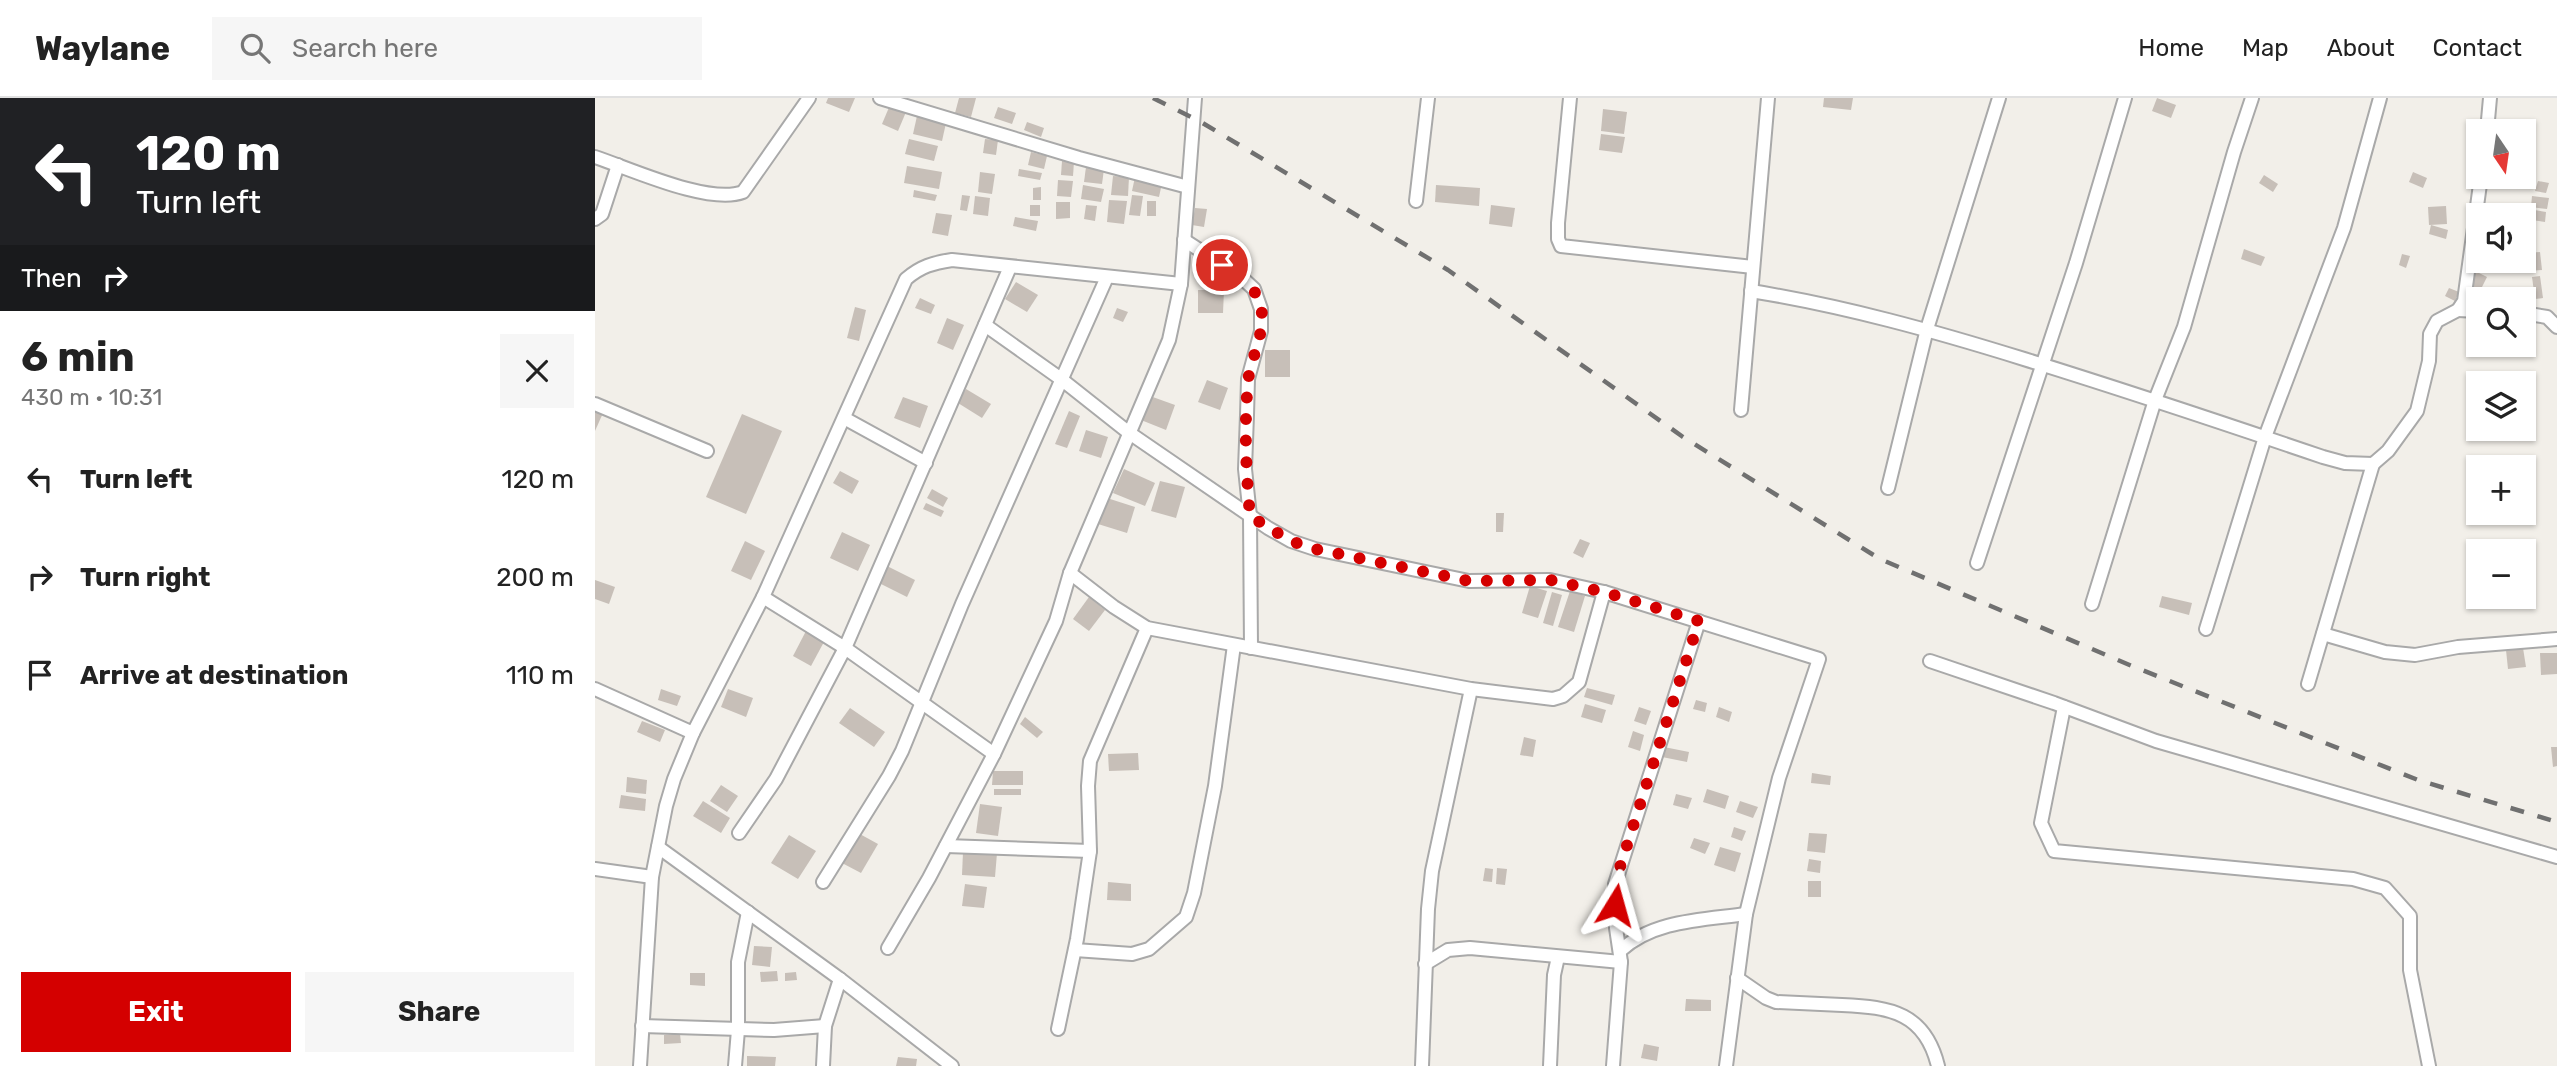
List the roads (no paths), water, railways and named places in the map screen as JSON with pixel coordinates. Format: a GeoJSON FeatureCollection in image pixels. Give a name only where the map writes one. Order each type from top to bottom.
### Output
{"type":"FeatureCollection","features":[{"type":"Feature","properties":{"kind":"street"},"geometry":{"type":"LineString","coordinates":[[595,157],[707,195],[730,197],[743,192],[809,98]]}},
{"type":"Feature","properties":{"kind":"street"},"geometry":{"type":"LineString","coordinates":[[880,98],[1079,158],[1188,187]]}},
{"type":"Feature","properties":{"kind":"street"},"geometry":{"type":"LineString","coordinates":[[888,948],[929,878],[994,754],[1056,621],[1070,573],[1169,340],[1181,284],[1195,98]]}},
{"type":"Feature","properties":{"kind":"street"},"geometry":{"type":"LineString","coordinates":[[1416,201],[1428,98]]}},
{"type":"Feature","properties":{"kind":"street"},"geometry":{"type":"LineString","coordinates":[[1570,98],[1558,223],[1561,246],[1753,267]]}},
{"type":"Feature","properties":{"kind":"street"},"geometry":{"type":"LineString","coordinates":[[1741,410],[1768,98]]}},
{"type":"Feature","properties":{"kind":"street"},"geometry":{"type":"LineString","coordinates":[[1888,488],[1927,329],[1999,98]]}},
{"type":"Feature","properties":{"kind":"street"},"geometry":{"type":"LineString","coordinates":[[1977,563],[2076,263],[2125,98]]}},
{"type":"Feature","properties":{"kind":"street"},"geometry":{"type":"LineString","coordinates":[[2092,604],[2155,400],[2184,327],[2252,98]]}},
{"type":"Feature","properties":{"kind":"street"},"geometry":{"type":"LineString","coordinates":[[2206,629],[2265,437],[2344,228],[2379,98]]}},
{"type":"Feature","properties":{"kind":"street"},"geometry":{"type":"LineString","coordinates":[[2488,119],[2490,98]]}},
{"type":"Feature","properties":{"kind":"street"},"geometry":{"type":"LineString","coordinates":[[595,219],[602,214],[618,165]]}},
{"type":"Feature","properties":{"kind":"street"},"geometry":{"type":"LineString","coordinates":[[2308,684],[2373,464],[2388,450],[2417,411],[2429,361],[2430,334],[2437,321],[2458,310],[2464,301],[2479,189]]}},
{"type":"Feature","properties":{"kind":"street"},"geometry":{"type":"LineString","coordinates":[[1184,240],[1241,277],[1254,289],[1261,309],[1261,331],[1248,379],[1245,469],[1250,516],[1251,648]]}},
{"type":"Feature","properties":{"kind":"street"},"geometry":{"type":"LineString","coordinates":[[639,1066],[652,877],[666,806],[693,733],[763,597],[906,279],[918,269],[952,260],[1181,284]]}},
{"type":"Feature","properties":{"kind":"street"},"geometry":{"type":"LineString","coordinates":[[739,833],[776,779],[845,648],[1010,267]]}},
{"type":"Feature","properties":{"kind":"street"},"geometry":{"type":"LineString","coordinates":[[823,882],[902,751],[1107,277]]}},
{"type":"Feature","properties":{"kind":"street"},"geometry":{"type":"LineString","coordinates":[[1751,291],[1832,305],[1927,329],[2345,463],[2373,464]]}},
{"type":"Feature","properties":{"kind":"street"},"geometry":{"type":"LineString","coordinates":[[2458,310],[2466,310]]}},
{"type":"Feature","properties":{"kind":"street"},"geometry":{"type":"LineString","coordinates":[[2536,315],[2547,317],[2557,327]]}},
{"type":"Feature","properties":{"kind":"street"},"geometry":{"type":"LineString","coordinates":[[985,325],[1061,379],[1128,432],[1291,541],[1315,549],[1469,581],[1550,580],[1604,592],[1819,659],[1779,778],[1746,914],[1726,1066]]}},
{"type":"Feature","properties":{"kind":"street"},"geometry":{"type":"LineString","coordinates":[[595,404],[707,451]]}},
{"type":"Feature","properties":{"kind":"street"},"geometry":{"type":"LineString","coordinates":[[844,418],[926,463]]}},
{"type":"Feature","properties":{"kind":"street"},"geometry":{"type":"LineString","coordinates":[[1070,573],[1147,628],[1471,689],[1553,699],[1574,689],[1579,682],[1604,592]]}},
{"type":"Feature","properties":{"kind":"street"},"geometry":{"type":"LineString","coordinates":[[763,597],[845,648],[994,754]]}},
{"type":"Feature","properties":{"kind":"street"},"geometry":{"type":"LineString","coordinates":[[1613,1066],[1621,957],[1616,928],[1615,884],[1699,621]]}},
{"type":"Feature","properties":{"kind":"street"},"geometry":{"type":"LineString","coordinates":[[1059,1030],[1075,950],[1090,851],[1090,761],[1147,628]]}},
{"type":"Feature","properties":{"kind":"street"},"geometry":{"type":"LineString","coordinates":[[2323,634],[2385,652],[2415,655],[2458,647],[2557,639]]}},
{"type":"Feature","properties":{"kind":"street"},"geometry":{"type":"LineString","coordinates":[[1075,950],[1119,955],[1149,949],[1186,917],[1194,894],[1215,786],[1234,645]]}},
{"type":"Feature","properties":{"kind":"street"},"geometry":{"type":"LineString","coordinates":[[1930,661],[2156,741],[2557,857]]}},
{"type":"Feature","properties":{"kind":"street"},"geometry":{"type":"LineString","coordinates":[[595,689],[693,733]]}},
{"type":"Feature","properties":{"kind":"street"},"geometry":{"type":"LineString","coordinates":[[1422,1066],[1425,964],[1432,871],[1471,689]]}},
{"type":"Feature","properties":{"kind":"street"},"geometry":{"type":"LineString","coordinates":[[2064,707],[2041,823],[2054,851],[2353,879],[2385,888],[2410,916],[2410,970],[2429,1066]]}},
{"type":"Feature","properties":{"kind":"street"},"geometry":{"type":"LineString","coordinates":[[946,846],[1090,851]]}},
{"type":"Feature","properties":{"kind":"street"},"geometry":{"type":"LineString","coordinates":[[658,847],[840,979],[952,1066]]}},
{"type":"Feature","properties":{"kind":"street"},"geometry":{"type":"LineString","coordinates":[[595,869],[652,877]]}},
{"type":"Feature","properties":{"kind":"street"},"geometry":{"type":"LineString","coordinates":[[735,1066],[738,962],[748,912]]}},
{"type":"Feature","properties":{"kind":"street"},"geometry":{"type":"LineString","coordinates":[[1621,957],[1634,939],[1668,926],[1746,914]]}},
{"type":"Feature","properties":{"kind":"street"},"geometry":{"type":"LineString","coordinates":[[1425,964],[1448,950],[1458,948],[1558,957],[1621,957]]}},
{"type":"Feature","properties":{"kind":"street"},"geometry":{"type":"LineString","coordinates":[[1550,1066],[1554,975],[1558,957]]}},
{"type":"Feature","properties":{"kind":"street"},"geometry":{"type":"LineString","coordinates":[[1737,978],[1776,1002],[1874,1006],[1898,1012],[1927,1037],[1932,1044],[1938,1066]]}},
{"type":"Feature","properties":{"kind":"street"},"geometry":{"type":"LineString","coordinates":[[823,1066],[825,1026],[840,979]]}},
{"type":"Feature","properties":{"kind":"street"},"geometry":{"type":"LineString","coordinates":[[642,1026],[738,1030],[825,1026]]}},
{"type":"Feature","properties":{"kind":"railway"},"geometry":{"type":"LineString","coordinates":[[1153,98],[1201,122],[1448,270],[1683,437],[1880,559],[2132,666],[2418,780],[2557,822]]}}]}
